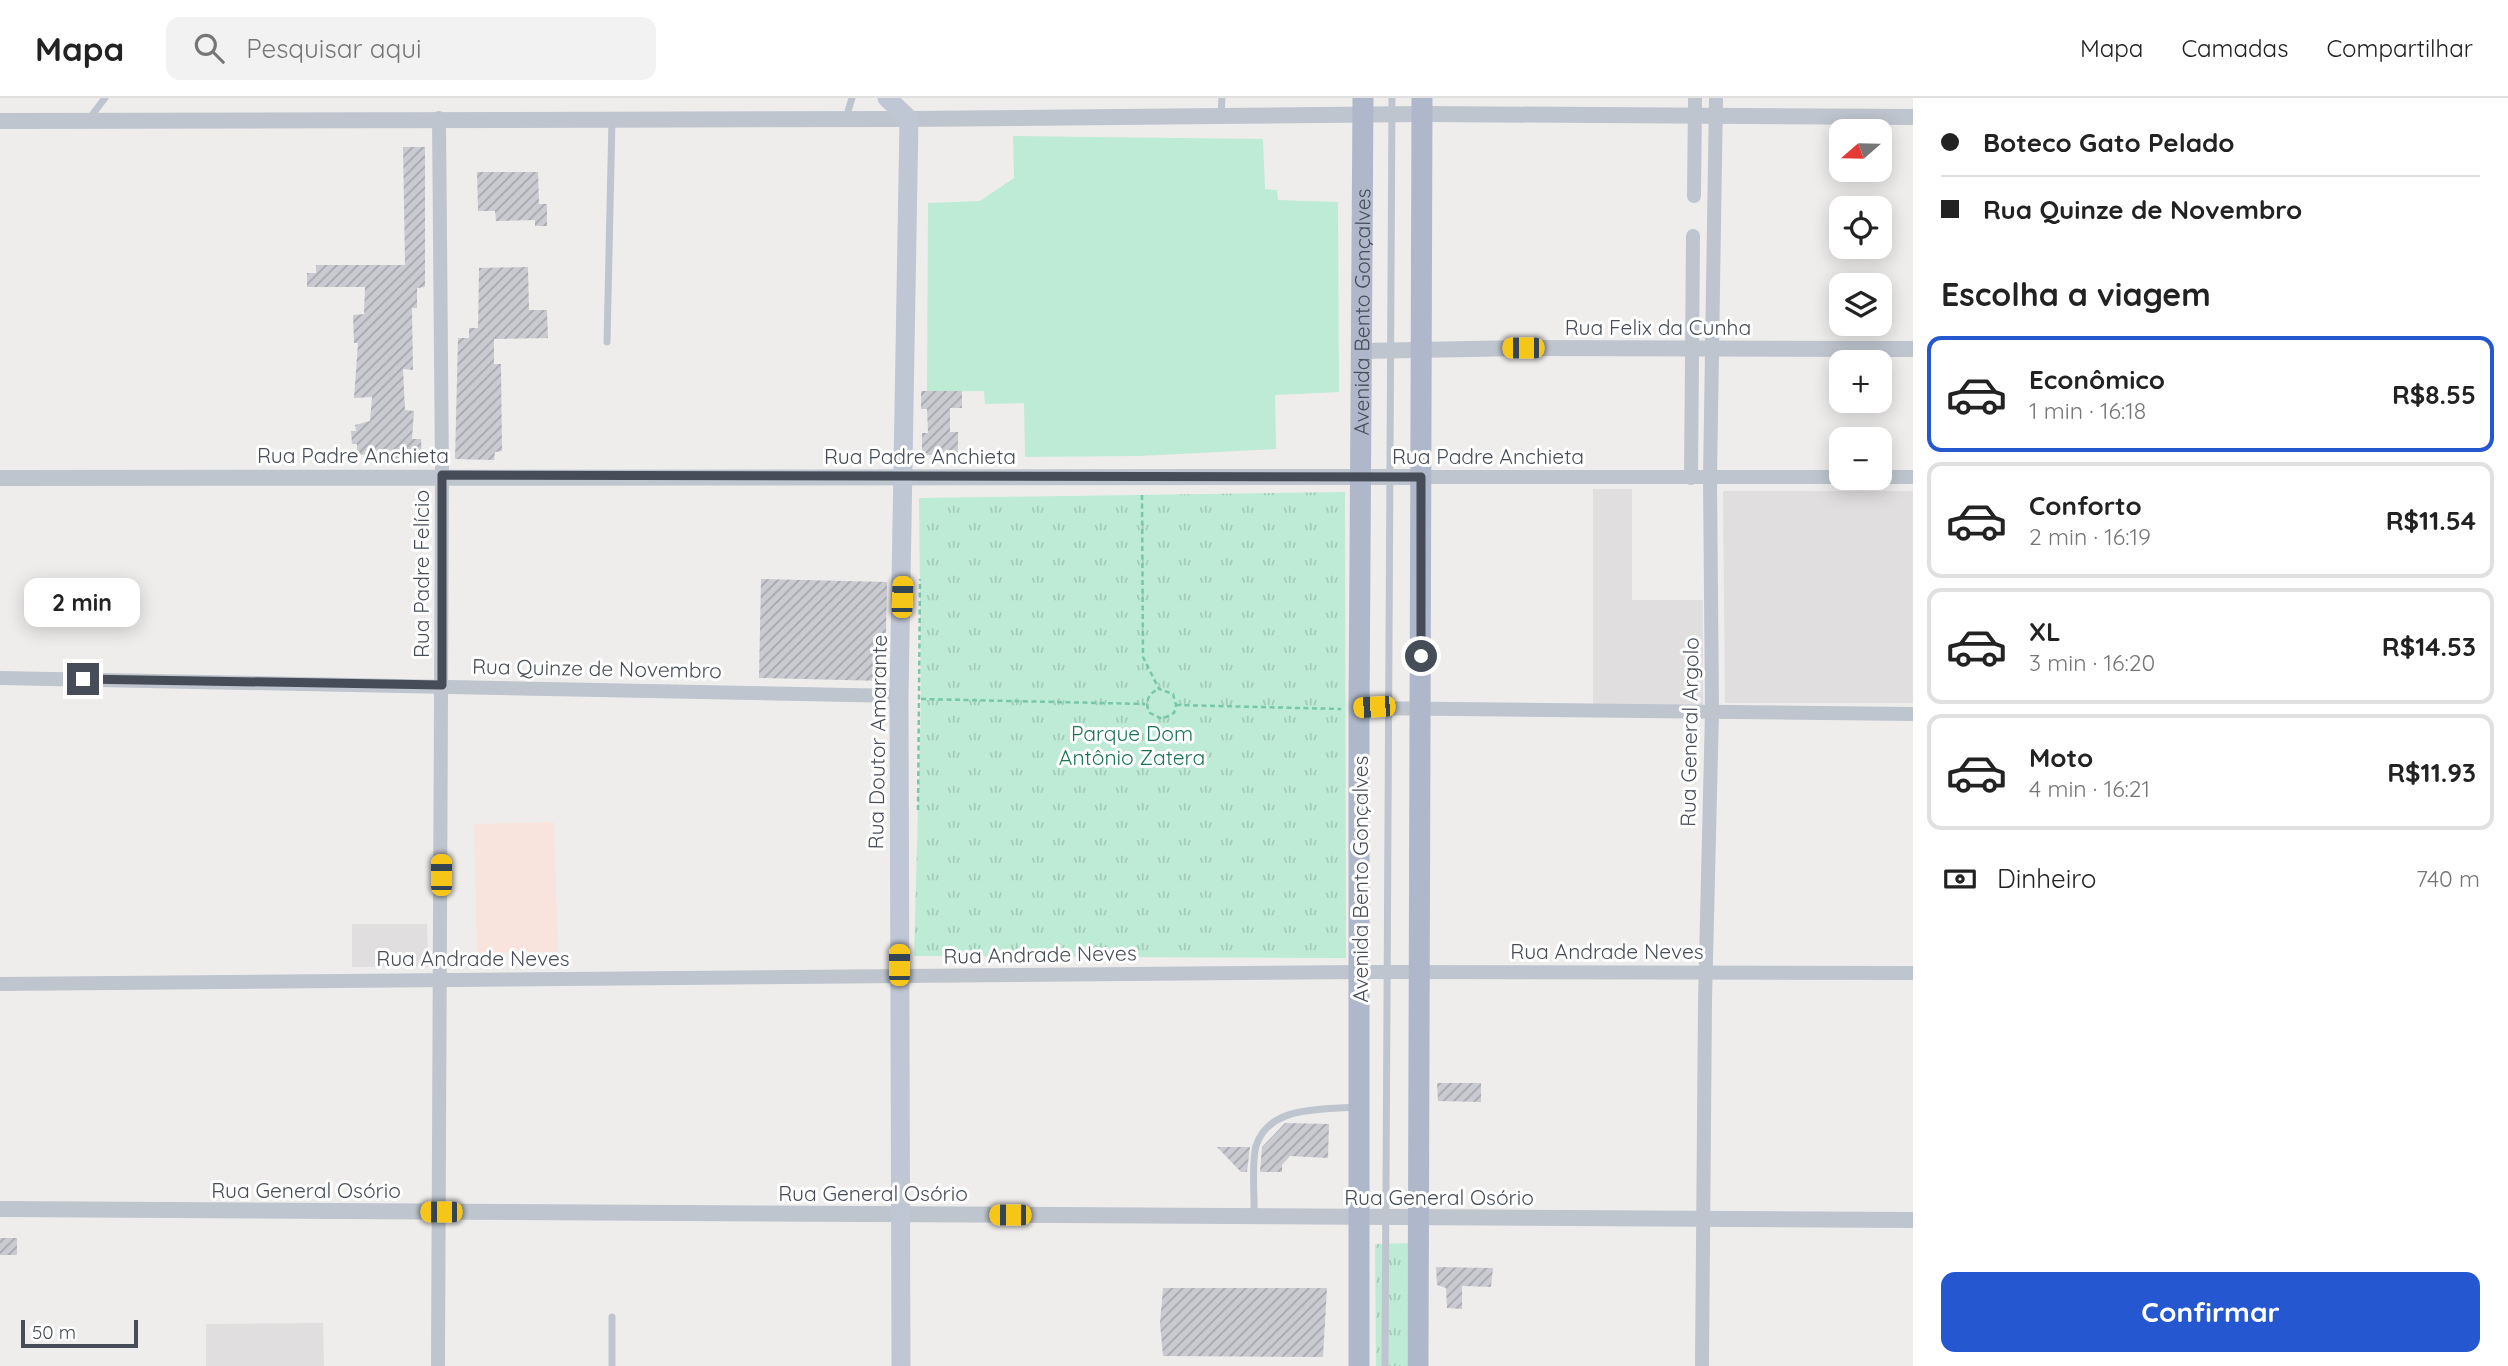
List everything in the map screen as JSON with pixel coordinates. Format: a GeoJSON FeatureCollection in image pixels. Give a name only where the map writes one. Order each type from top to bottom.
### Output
{"type":"FeatureCollection","features":[{"type":"Feature","properties":{"kind":"main road"},"geometry":{"type":"LineString","coordinates":[[887,98],[909,119]]}},
{"type":"Feature","properties":{"kind":"main road"},"geometry":{"type":"LineString","coordinates":[[1418,1366],[1422,106]]}},
{"type":"Feature","properties":{"kind":"main road","name":"Avenida Bento Gonçalves"},"geometry":{"type":"LineString","coordinates":[[1359,1366],[1361,972],[1352,708],[1360,477],[1364,107]]}},
{"type":"Feature","properties":{"kind":"main road","name":"Rua Doutor Amarante"},"geometry":{"type":"LineString","coordinates":[[901,1366],[899,696],[905,478],[909,119]]}},
{"type":"Feature","properties":{"kind":"street"},"geometry":{"type":"LineString","coordinates":[[0,121],[1221,117],[1392,106],[1716,106],[1913,117]]}},
{"type":"Feature","properties":{"kind":"street"},"geometry":{"type":"LineString","coordinates":[[1694,106],[1694,196]]}},
{"type":"Feature","properties":{"kind":"street","name":"Rua General Argolo"},"geometry":{"type":"LineString","coordinates":[[1702,1366],[1705,971],[1712,711],[1710,478],[1716,106]]}},
{"type":"Feature","properties":{"kind":"street","name":"Rua Padre Felício"},"geometry":{"type":"LineString","coordinates":[[439,118],[442,475],[439,1366]]}},
{"type":"Feature","properties":{"kind":"street"},"geometry":{"type":"LineString","coordinates":[[1691,478],[1693,236]]}},
{"type":"Feature","properties":{"kind":"street","name":"Rua Felix da Cunha"},"geometry":{"type":"LineString","coordinates":[[1361,351],[1913,349]]}},
{"type":"Feature","properties":{"kind":"street","name":"Rua Padre Anchieta"},"geometry":{"type":"LineString","coordinates":[[0,478],[442,475],[905,478],[1829,477]]}},
{"type":"Feature","properties":{"kind":"street"},"geometry":{"type":"LineString","coordinates":[[1892,477],[1913,477]]}},
{"type":"Feature","properties":{"kind":"street","name":"Rua Quinze de Novembro"},"geometry":{"type":"LineString","coordinates":[[0,678],[899,696]]}},
{"type":"Feature","properties":{"kind":"street"},"geometry":{"type":"LineString","coordinates":[[1352,708],[1390,706],[1913,714]]}},
{"type":"Feature","properties":{"kind":"street","name":"Rua Andrade Neves"},"geometry":{"type":"LineString","coordinates":[[0,984],[440,978],[1361,972],[1913,973]]}},
{"type":"Feature","properties":{"kind":"street","name":"Rua General Osório"},"geometry":{"type":"LineString","coordinates":[[0,1209],[1913,1220]]}},
{"type":"Feature","properties":{"kind":"lane"},"geometry":{"type":"LineString","coordinates":[[87,122],[105,98]]}},
{"type":"Feature","properties":{"kind":"lane"},"geometry":{"type":"LineString","coordinates":[[846,119],[852,98]]}},
{"type":"Feature","properties":{"kind":"lane"},"geometry":{"type":"LineString","coordinates":[[1221,117],[1222,98]]}},
{"type":"Feature","properties":{"kind":"lane"},"geometry":{"type":"LineString","coordinates":[[1385,1366],[1392,106]]}},
{"type":"Feature","properties":{"kind":"lane"},"geometry":{"type":"LineString","coordinates":[[607,342],[612,118]]}},
{"type":"Feature","properties":{"kind":"lane"},"geometry":{"type":"LineString","coordinates":[[1254,1217],[1256,1146],[1266,1127],[1290,1113],[1360,1107]]}},
{"type":"Feature","properties":{"kind":"lane"},"geometry":{"type":"LineString","coordinates":[[612,1317],[612,1366]]}},
{"type":"Feature","properties":{"kind":"path"},"geometry":{"type":"LineString","coordinates":[[1142,495],[1143,657],[1159,689],[1173,694],[1176,705],[1174,713],[1162,719],[1150,713],[1146,704],[1150,694],[1159,689]]}},
{"type":"Feature","properties":{"kind":"path"},"geometry":{"type":"LineString","coordinates":[[918,821],[920,579]]}},
{"type":"Feature","properties":{"kind":"path"},"geometry":{"type":"LineString","coordinates":[[921,699],[1146,704]]}},
{"type":"Feature","properties":{"kind":"path"},"geometry":{"type":"LineString","coordinates":[[1176,705],[1352,708]]}},
{"type":"Feature","properties":{"kind":"shaded area"},"geometry":{"type":"Polygon","coordinates":[[[1593,489],[1632,489],[1632,600],[1703,600],[1703,705],[1593,705],[1593,489]]]}},
{"type":"Feature","properties":{"kind":"shaded area"},"geometry":{"type":"Polygon","coordinates":[[[1723,491],[1913,491],[1913,703],[1725,703],[1723,491]]]}},
{"type":"Feature","properties":{"kind":"shaded area"},"geometry":{"type":"Polygon","coordinates":[[[554,822],[558,952],[477,953],[474,824],[554,822]]]}},
{"type":"Feature","properties":{"kind":"shaded area"},"geometry":{"type":"Polygon","coordinates":[[[352,924],[427,924],[428,967],[352,967],[352,924]]]}},
{"type":"Feature","properties":{"kind":"shaded area"},"geometry":{"type":"Polygon","coordinates":[[[323,1323],[324,1366],[206,1366],[206,1324],[323,1323]]]}},
{"type":"Feature","properties":{"kind":"green space"},"geometry":{"type":"Polygon","coordinates":[[[1013,136],[1263,139],[1265,189],[1277,190],[1278,200],[1338,202],[1339,392],[1275,395],[1276,449],[1139,456],[1025,457],[1024,403],[985,404],[984,391],[927,392],[928,203],[980,201],[1014,178],[1013,136]]]}},
{"type":"Feature","properties":{"kind":"green space","name":"Parque Dom Antônio Zatera"},"geometry":{"type":"Polygon","coordinates":[[[1345,492],[1346,958],[914,956],[921,699],[919,498],[1345,492]]]}},
{"type":"Feature","properties":{"kind":"green space"},"geometry":{"type":"Polygon","coordinates":[[[1408,1243],[1407,1366],[1376,1366],[1375,1244],[1408,1243]]]}},
{"type":"Feature","properties":{"kind":"building"},"geometry":{"type":"Polygon","coordinates":[[[403,147],[425,147],[425,287],[417,288],[417,308],[412,308],[413,370],[403,369],[405,410],[414,411],[412,439],[421,439],[422,462],[384,464],[384,454],[357,455],[357,444],[352,444],[351,431],[356,431],[355,425],[370,421],[372,397],[354,398],[358,343],[354,343],[353,315],[364,314],[365,287],[307,287],[307,273],[316,273],[316,265],[405,265],[403,147]]]}},
{"type":"Feature","properties":{"kind":"building"},"geometry":{"type":"Polygon","coordinates":[[[477,172],[538,172],[539,204],[547,204],[547,226],[535,226],[535,220],[496,221],[495,211],[478,211],[477,172]]]}},
{"type":"Feature","properties":{"kind":"building"},"geometry":{"type":"Polygon","coordinates":[[[528,267],[529,310],[547,310],[548,338],[494,339],[494,364],[501,364],[502,451],[495,452],[494,460],[455,459],[458,338],[469,338],[469,328],[478,328],[479,268],[528,267]]]}},
{"type":"Feature","properties":{"kind":"building"},"geometry":{"type":"Polygon","coordinates":[[[921,391],[962,391],[962,408],[950,408],[950,432],[958,432],[958,455],[922,455],[922,433],[928,433],[927,409],[921,409],[921,391]]]}},
{"type":"Feature","properties":{"kind":"building"},"geometry":{"type":"Polygon","coordinates":[[[761,579],[887,582],[885,681],[759,678],[761,579]]]}},
{"type":"Feature","properties":{"kind":"building"},"geometry":{"type":"Polygon","coordinates":[[[1437,1083],[1481,1083],[1481,1102],[1438,1101],[1437,1083]]]}},
{"type":"Feature","properties":{"kind":"building"},"geometry":{"type":"Polygon","coordinates":[[[1285,1123],[1329,1124],[1328,1158],[1290,1156],[1282,1165],[1282,1172],[1260,1172],[1262,1147],[1285,1123]]]}},
{"type":"Feature","properties":{"kind":"building"},"geometry":{"type":"Polygon","coordinates":[[[1217,1147],[1250,1147],[1247,1172],[1241,1172],[1217,1147]]]}},
{"type":"Feature","properties":{"kind":"building"},"geometry":{"type":"Polygon","coordinates":[[[0,1238],[17,1238],[17,1255],[0,1255],[0,1238]]]}},
{"type":"Feature","properties":{"kind":"building"},"geometry":{"type":"Polygon","coordinates":[[[1436,1267],[1493,1268],[1491,1287],[1462,1286],[1462,1309],[1447,1308],[1446,1288],[1437,1285],[1436,1267]]]}},
{"type":"Feature","properties":{"kind":"building"},"geometry":{"type":"Polygon","coordinates":[[[1163,1288],[1327,1288],[1323,1357],[1163,1356],[1160,1323],[1163,1288]]]}},
{"type":"Feature","properties":{"kind":"route"},"geometry":{"type":"LineString","coordinates":[[83,679],[442,685],[442,475],[1421,477],[1421,656]]}}]}
